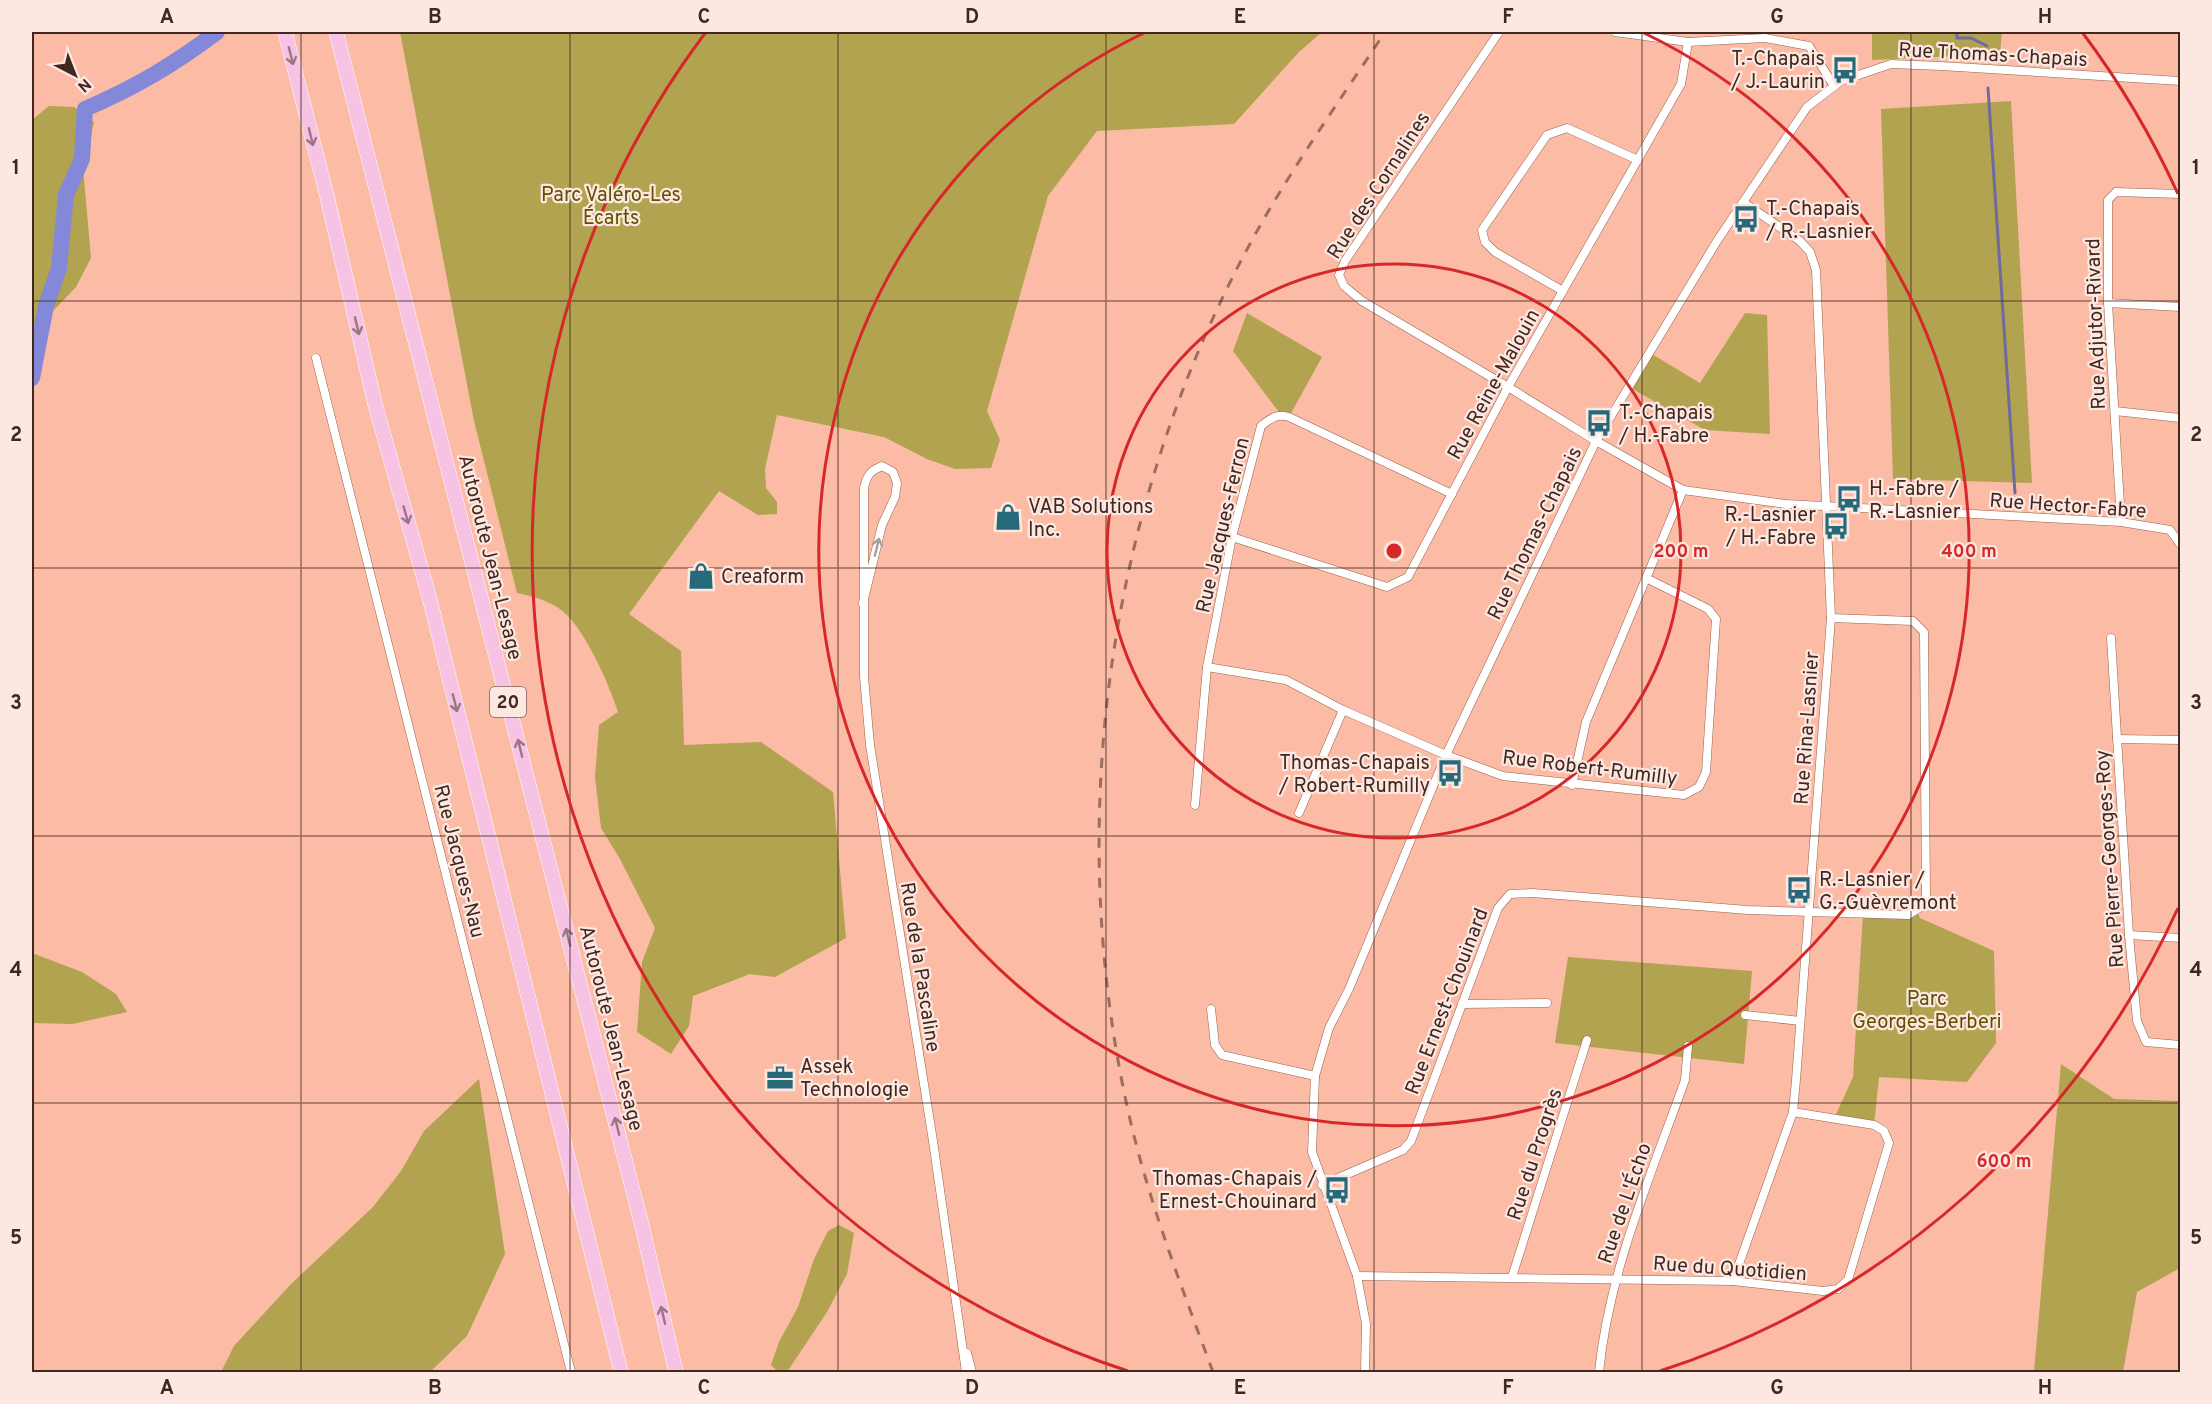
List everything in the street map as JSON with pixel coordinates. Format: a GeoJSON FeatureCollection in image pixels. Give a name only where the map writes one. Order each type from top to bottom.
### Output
{"type":"FeatureCollection","features":[{"type":"Feature","properties":{"kind":"highway"},"geometry":{"type":"LineString","coordinates":[[285,32],[327,196],[375,404],[430,600],[621,1372]]}},
{"type":"Feature","properties":{"kind":"highway","name":"Autoroute Jean-Lesage"},"geometry":{"type":"LineString","coordinates":[[336,32],[639,1214],[676,1372]]}},
{"type":"Feature","properties":{"kind":"street","name":"Rue des Cornalines"},"geometry":{"type":"LineString","coordinates":[[1499,32],[1345,261],[1339,275],[1344,286],[1362,301],[1508,387]]}},
{"type":"Feature","properties":{"kind":"street"},"geometry":{"type":"LineString","coordinates":[[1615,32],[1688,42],[1765,38],[1809,46],[1834,86]]}},
{"type":"Feature","properties":{"kind":"street","name":"Rue Reine-Malouin"},"geometry":{"type":"LineString","coordinates":[[1232,537],[1387,587],[1408,577],[1508,387],[1681,84],[1688,42]]}},
{"type":"Feature","properties":{"kind":"street","name":"Rue Thomas-Chapais"},"geometry":{"type":"LineString","coordinates":[[1365,1372],[1366,1324],[1357,1276],[1322,1185],[1312,1152],[1315,1076],[1329,1029],[1349,989],[1446,755],[1596,441],[1743,202],[1807,107],[1841,81],[1891,64],[2181,81]]}},
{"type":"Feature","properties":{"kind":"street"},"geometry":{"type":"LineString","coordinates":[[1563,291],[1495,252],[1485,242],[1482,230],[1547,135],[1567,128],[1638,160]]}},
{"type":"Feature","properties":{"kind":"street","name":"Rue Adjutor-Rivard"},"geometry":{"type":"LineString","coordinates":[[2121,522],[2108,303],[2108,200],[2116,192],[2181,194]]}},
{"type":"Feature","properties":{"kind":"street","name":"Rue Rina-Lasnier"},"geometry":{"type":"LineString","coordinates":[[1733,1281],[1792,1112],[1831,618],[1816,270],[1810,252],[1800,241],[1743,202]]}},
{"type":"Feature","properties":{"kind":"street"},"geometry":{"type":"LineString","coordinates":[[2108,303],[2181,307]]}},
{"type":"Feature","properties":{"kind":"street","name":"Rue Jacques-Nau"},"geometry":{"type":"LineString","coordinates":[[316,358],[571,1372]]}},
{"type":"Feature","properties":{"kind":"street","name":"Rue Hector-Fabre"},"geometry":{"type":"LineString","coordinates":[[1508,387],[1596,441],[1683,490],[1786,504],[2121,522],[2170,530],[2181,544]]}},
{"type":"Feature","properties":{"kind":"street"},"geometry":{"type":"LineString","coordinates":[[2115,411],[2181,418]]}},
{"type":"Feature","properties":{"kind":"street","name":"Rue Jacques-Ferron"},"geometry":{"type":"LineString","coordinates":[[1195,805],[1207,667],[1232,537],[1262,426],[1271,417],[1281,415],[1452,494]]}},
{"type":"Feature","properties":{"kind":"street","name":"Rue de la Pascaline"},"geometry":{"type":"LineString","coordinates":[[862,603],[882,525],[895,497],[897,483],[893,472],[882,466],[871,470],[864,488],[862,603],[864,677],[870,745],[966,1372]]}},
{"type":"Feature","properties":{"kind":"street"},"geometry":{"type":"LineString","coordinates":[[1572,785],[1586,722],[1683,490]]}},
{"type":"Feature","properties":{"kind":"street","name":"Rue Robert-Rumilly"},"geometry":{"type":"LineString","coordinates":[[1207,667],[1287,680],[1343,710],[1446,755],[1503,776],[1684,795],[1700,787],[1706,772],[1716,619],[1708,609],[1646,578]]}},
{"type":"Feature","properties":{"kind":"street"},"geometry":{"type":"LineString","coordinates":[[1808,911],[1908,915],[1924,905],[1926,898],[1924,632],[1913,621],[1831,618]]}},
{"type":"Feature","properties":{"kind":"street","name":"Rue Pierre-Georges-Roy"},"geometry":{"type":"LineString","coordinates":[[2111,638],[2129,935],[2137,1021],[2146,1042],[2181,1045]]}},
{"type":"Feature","properties":{"kind":"street"},"geometry":{"type":"LineString","coordinates":[[1299,813],[1343,710]]}},
{"type":"Feature","properties":{"kind":"street"},"geometry":{"type":"LineString","coordinates":[[2117,739],[2181,740]]}},
{"type":"Feature","properties":{"kind":"street","name":"Rue Ernest-Chouinard"},"geometry":{"type":"LineString","coordinates":[[1322,1185],[1403,1150],[1411,1141],[1498,908],[1510,894],[1533,893],[1748,910],[1808,911]]}},
{"type":"Feature","properties":{"kind":"street"},"geometry":{"type":"LineString","coordinates":[[2129,935],[2181,938]]}},
{"type":"Feature","properties":{"kind":"street"},"geometry":{"type":"LineString","coordinates":[[1462,1004],[1547,1003]]}},
{"type":"Feature","properties":{"kind":"street"},"geometry":{"type":"LineString","coordinates":[[1211,1009],[1215,1045],[1222,1055],[1315,1076]]}},
{"type":"Feature","properties":{"kind":"street"},"geometry":{"type":"LineString","coordinates":[[1745,1015],[1800,1021]]}},
{"type":"Feature","properties":{"kind":"street","name":"Rue du Progrès"},"geometry":{"type":"LineString","coordinates":[[1512,1277],[1587,1040]]}},
{"type":"Feature","properties":{"kind":"street","name":"Rue de L'Écho"},"geometry":{"type":"LineString","coordinates":[[1599,1372],[1615,1279],[1685,1080],[1688,1046]]}},
{"type":"Feature","properties":{"kind":"street","name":"Rue du Quotidien"},"geometry":{"type":"LineString","coordinates":[[1357,1276],[1733,1281],[1823,1291],[1838,1289],[1848,1280],[1889,1143],[1884,1131],[1874,1125],[1792,1112]]}},
{"type":"Feature","properties":{"kind":"street","name":"Rue de la Pascaline"},"geometry":{"type":"LineString","coordinates":[[961,1334],[972,1372]]}},
{"type":"Feature","properties":{"kind":"green space","name":"Parc Valéro-Les Écarts"},"geometry":{"type":"Polygon","coordinates":[[[400,32],[1322,32],[1299,52],[1234,124],[1097,131],[1048,196],[987,411],[1000,440],[991,468],[955,469],[927,459],[884,437],[777,415],[765,469],[766,488],[777,502],[777,514],[758,515],[719,491],[629,614],[681,651],[684,745],[761,742],[833,792],[846,938],[775,977],[750,974],[693,996],[689,1026],[671,1054],[637,1032],[642,962],[655,928],[620,859],[601,828],[595,777],[599,725],[618,712],[597,661],[576,625],[563,611],[551,604],[517,593],[474,421],[400,32]]]}},
{"type":"Feature","properties":{"kind":"green space"},"geometry":{"type":"Polygon","coordinates":[[[1872,32],[2002,32],[2000,54],[1872,60],[1872,32]]]}},
{"type":"Feature","properties":{"kind":"green space"},"geometry":{"type":"Polygon","coordinates":[[[2011,101],[2032,483],[1893,479],[1881,109],[2011,101]]]}},
{"type":"Feature","properties":{"kind":"green space"},"geometry":{"type":"Polygon","coordinates":[[[49,106],[74,107],[94,122],[83,168],[91,258],[76,287],[32,333],[32,120],[49,106]]]}},
{"type":"Feature","properties":{"kind":"green space"},"geometry":{"type":"Polygon","coordinates":[[[1247,313],[1322,357],[1289,417],[1281,415],[1233,351],[1247,313]]]}},
{"type":"Feature","properties":{"kind":"green space"},"geometry":{"type":"Polygon","coordinates":[[[1745,313],[1767,315],[1770,434],[1705,430],[1629,387],[1650,353],[1700,383],[1745,313]]]}},
{"type":"Feature","properties":{"kind":"green space","name":"Parc Georges-Berberi"},"geometry":{"type":"Polygon","coordinates":[[[1917,911],[1920,918],[1994,951],[1996,1043],[1967,1082],[1879,1077],[1874,1125],[1834,1119],[1853,1077],[1863,913],[1917,911]]]}},
{"type":"Feature","properties":{"kind":"green space"},"geometry":{"type":"Polygon","coordinates":[[[32,953],[82,972],[116,994],[127,1012],[72,1024],[32,1023],[32,953]]]}},
{"type":"Feature","properties":{"kind":"green space"},"geometry":{"type":"Polygon","coordinates":[[[1568,957],[1752,971],[1744,1064],[1555,1043],[1568,957]]]}},
{"type":"Feature","properties":{"kind":"green space"},"geometry":{"type":"Polygon","coordinates":[[[2061,1064],[2114,1099],[2180,1101],[2180,1268],[2137,1292],[2123,1372],[2034,1372],[2061,1064]]]}},
{"type":"Feature","properties":{"kind":"green space"},"geometry":{"type":"Polygon","coordinates":[[[479,1079],[505,1254],[467,1336],[430,1372],[221,1372],[234,1346],[291,1284],[373,1207],[401,1171],[424,1131],[479,1079]]]}},
{"type":"Feature","properties":{"kind":"green space"},"geometry":{"type":"Polygon","coordinates":[[[839,1225],[854,1233],[847,1274],[827,1312],[787,1372],[778,1372],[771,1365],[779,1342],[798,1307],[814,1259],[828,1231],[839,1225]]]}},
{"type":"Feature","properties":{"kind":"waterway"},"geometry":{"type":"LineString","coordinates":[[32,378],[46,306],[59,268],[66,195],[82,159],[85,109],[154,75],[217,32]]}},
{"type":"Feature","properties":{"kind":"waterway"},"geometry":{"type":"LineString","coordinates":[[1957,32],[1957,38],[1971,38],[1987,46]]}},
{"type":"Feature","properties":{"kind":"waterway"},"geometry":{"type":"LineString","coordinates":[[1988,88],[2015,493]]}},
{"type":"Feature","properties":{"kind":"railway"},"geometry":{"type":"LineString","coordinates":[[1213,1372],[1146,1180],[1129,1115],[1110,1006],[1100,896],[1100,785],[1110,675],[1130,566],[1159,459],[1197,355],[1260,226],[1385,32]]}},
{"type":"Feature","properties":{"kind":"place","name":"T.-Chapais / J.-Laurin"},"geometry":{"type":"Point","coordinates":[1845,70]}},
{"type":"Feature","properties":{"kind":"place","name":"T.-Chapais / R.-Lasnier"},"geometry":{"type":"Point","coordinates":[1746,219]}},
{"type":"Feature","properties":{"kind":"place","name":"T.-Chapais / H.-Fabre"},"geometry":{"type":"Point","coordinates":[1599,423]}},
{"type":"Feature","properties":{"kind":"place","name":"H.-Fabre / R.-Lasnier"},"geometry":{"type":"Point","coordinates":[1849,499]}},
{"type":"Feature","properties":{"kind":"place","name":"VAB Solutions Inc."},"geometry":{"type":"Point","coordinates":[1008,517]}},
{"type":"Feature","properties":{"kind":"place","name":"R.-Lasnier / H.-Fabre"},"geometry":{"type":"Point","coordinates":[1836,526]}},
{"type":"Feature","properties":{"kind":"place","name":"Creaform"},"geometry":{"type":"Point","coordinates":[701,576]}},
{"type":"Feature","properties":{"kind":"place","name":"Thomas-Chapais / Robert-Rumilly"},"geometry":{"type":"Point","coordinates":[1450,773]}},
{"type":"Feature","properties":{"kind":"place","name":"R.-Lasnier / G.-Guèvremont"},"geometry":{"type":"Point","coordinates":[1799,890]}},
{"type":"Feature","properties":{"kind":"place","name":"Assek Technologie"},"geometry":{"type":"Point","coordinates":[780,1078]}},
{"type":"Feature","properties":{"kind":"place","name":"Thomas-Chapais / Ernest-Chouinard"},"geometry":{"type":"Point","coordinates":[1337,1190]}}]}
